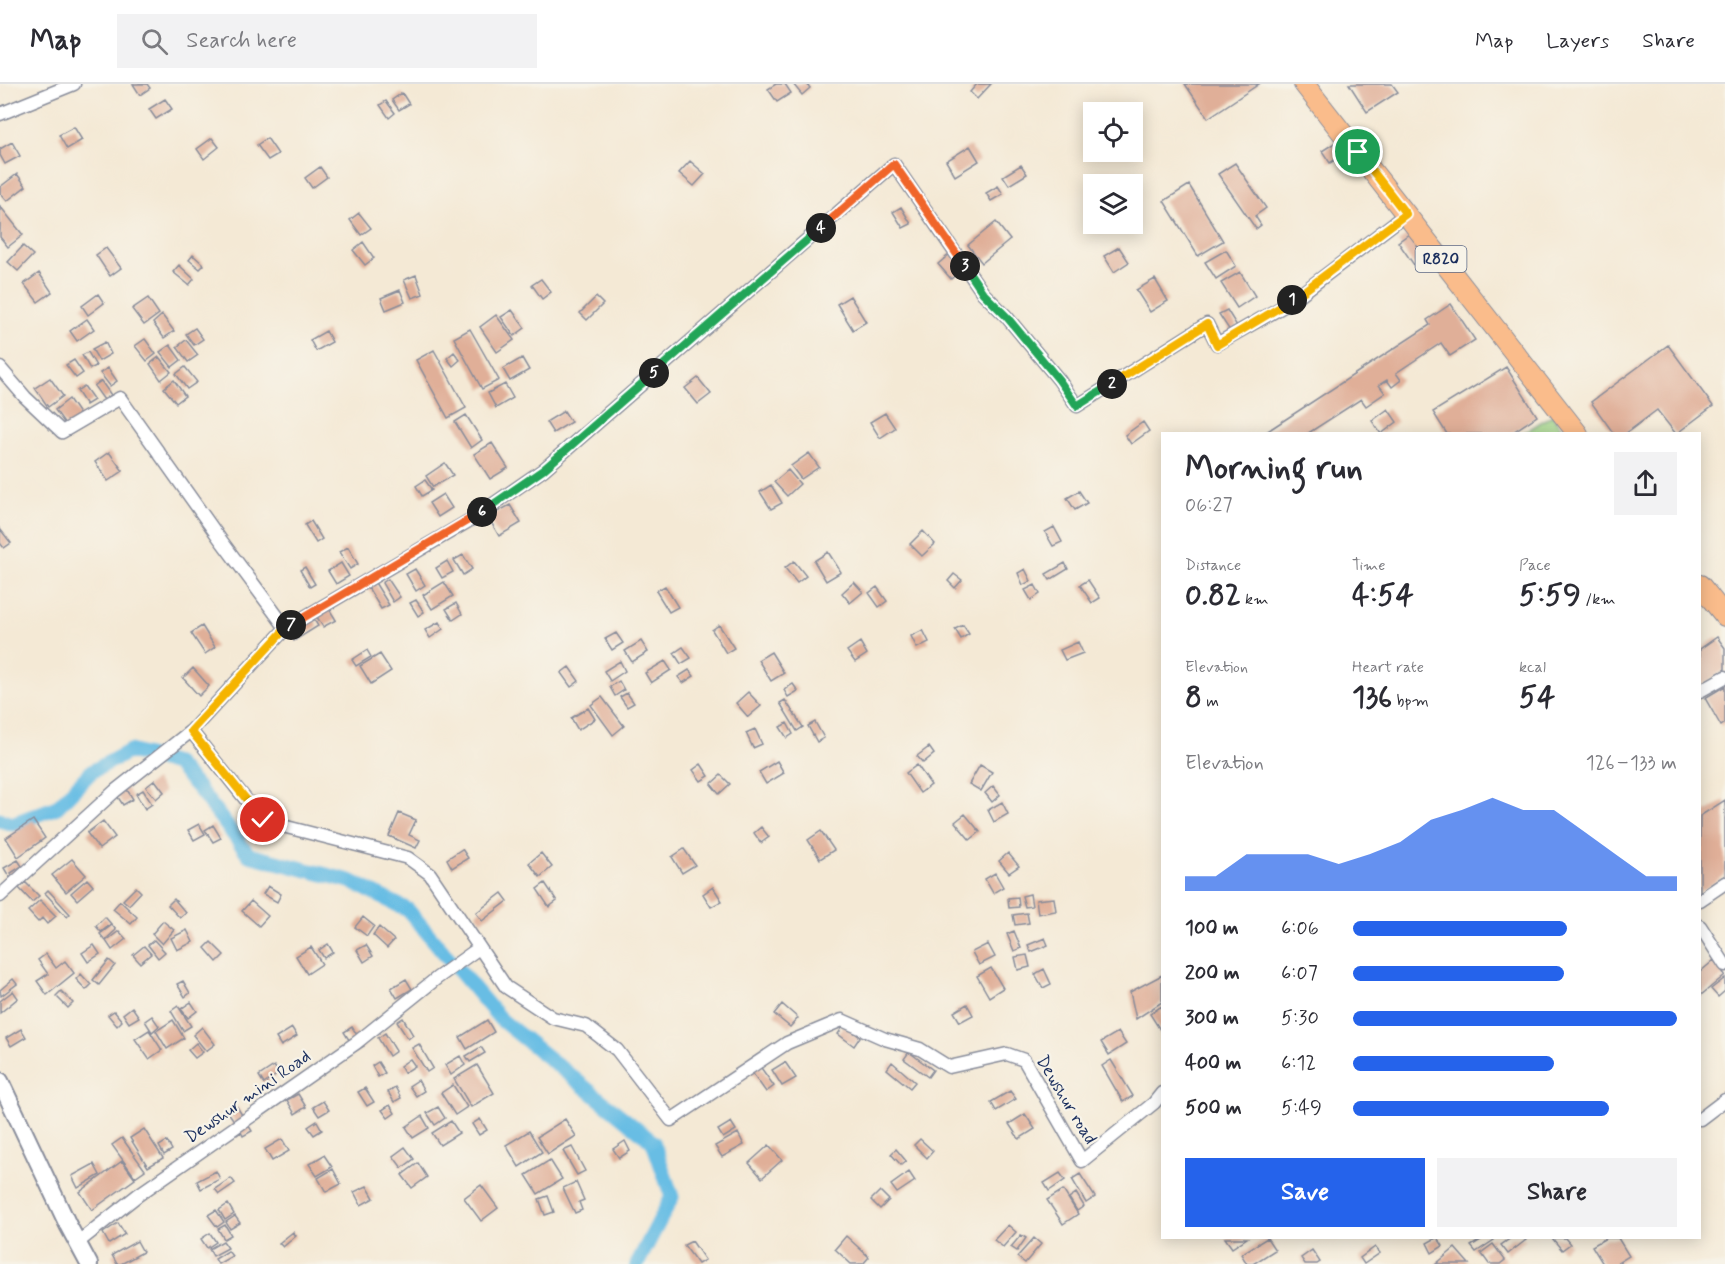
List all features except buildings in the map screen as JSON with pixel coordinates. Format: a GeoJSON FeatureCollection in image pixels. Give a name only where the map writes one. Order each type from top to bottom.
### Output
{"type":"FeatureCollection","features":[{"type":"Feature","properties":{"kind":"main road","name":"R820"},"geometry":{"type":"LineString","coordinates":[[1304,84],[1576,432]]}},
{"type":"Feature","properties":{"kind":"main road"},"geometry":{"type":"LineString","coordinates":[[1701,586],[1725,616]]}},
{"type":"Feature","properties":{"kind":"street"},"geometry":{"type":"LineString","coordinates":[[0,114],[74,84]]}},
{"type":"Feature","properties":{"kind":"street"},"geometry":{"type":"LineString","coordinates":[[0,896],[115,791],[191,731],[286,628],[472,519],[543,470],[894,164],[983,293],[1006,316],[1059,380],[1077,406],[1207,324],[1217,345],[1289,303],[1406,214]]}},
{"type":"Feature","properties":{"kind":"street"},"geometry":{"type":"LineString","coordinates":[[0,368],[25,397],[62,432],[120,398],[286,628]]}},
{"type":"Feature","properties":{"kind":"street"},"geometry":{"type":"LineString","coordinates":[[1701,690],[1725,677]]}},
{"type":"Feature","properties":{"kind":"street"},"geometry":{"type":"LineString","coordinates":[[191,731],[263,820],[408,858],[430,874],[479,948]]}},
{"type":"Feature","properties":{"kind":"street"},"geometry":{"type":"LineString","coordinates":[[1701,899],[1725,883]]}},
{"type":"Feature","properties":{"kind":"street"},"geometry":{"type":"LineString","coordinates":[[1701,928],[1725,965]]}},
{"type":"Feature","properties":{"kind":"street","name":"Dewshur mini Road"},"geometry":{"type":"LineString","coordinates":[[77,1243],[138,1195],[356,1043],[437,978],[479,948]]}},
{"type":"Feature","properties":{"kind":"street","name":"Dewshur road"},"geometry":{"type":"LineString","coordinates":[[479,948],[506,987],[552,1018],[586,1026],[617,1050],[671,1120],[787,1043],[842,1020],[885,1038],[920,1048],[949,1066],[1007,1054],[1024,1060],[1082,1161],[1161,1094]]}},
{"type":"Feature","properties":{"kind":"street"},"geometry":{"type":"LineString","coordinates":[[0,1081],[89,1264]]}},
{"type":"Feature","properties":{"kind":"street"},"geometry":{"type":"LineString","coordinates":[[1701,1118],[1725,1100]]}},
{"type":"Feature","properties":{"kind":"green space"},"geometry":{"type":"Polygon","coordinates":[[[1552,415],[1565,432],[1525,432],[1552,415]]]}},
{"type":"Feature","properties":{"kind":"waterway"},"geometry":{"type":"LineString","coordinates":[[0,820],[12,824],[57,807],[91,772],[130,751],[176,764],[198,788],[249,855],[350,881],[408,910],[500,1019],[653,1142],[672,1197],[637,1264]]}},
{"type":"Feature","properties":{"kind":"route"},"geometry":{"type":"LineString","coordinates":[[263,820],[191,731],[286,628],[472,519],[543,470],[894,164],[983,293],[1006,316],[1059,380],[1077,406],[1207,324],[1217,345],[1289,303],[1406,214],[1358,152]]}}]}
